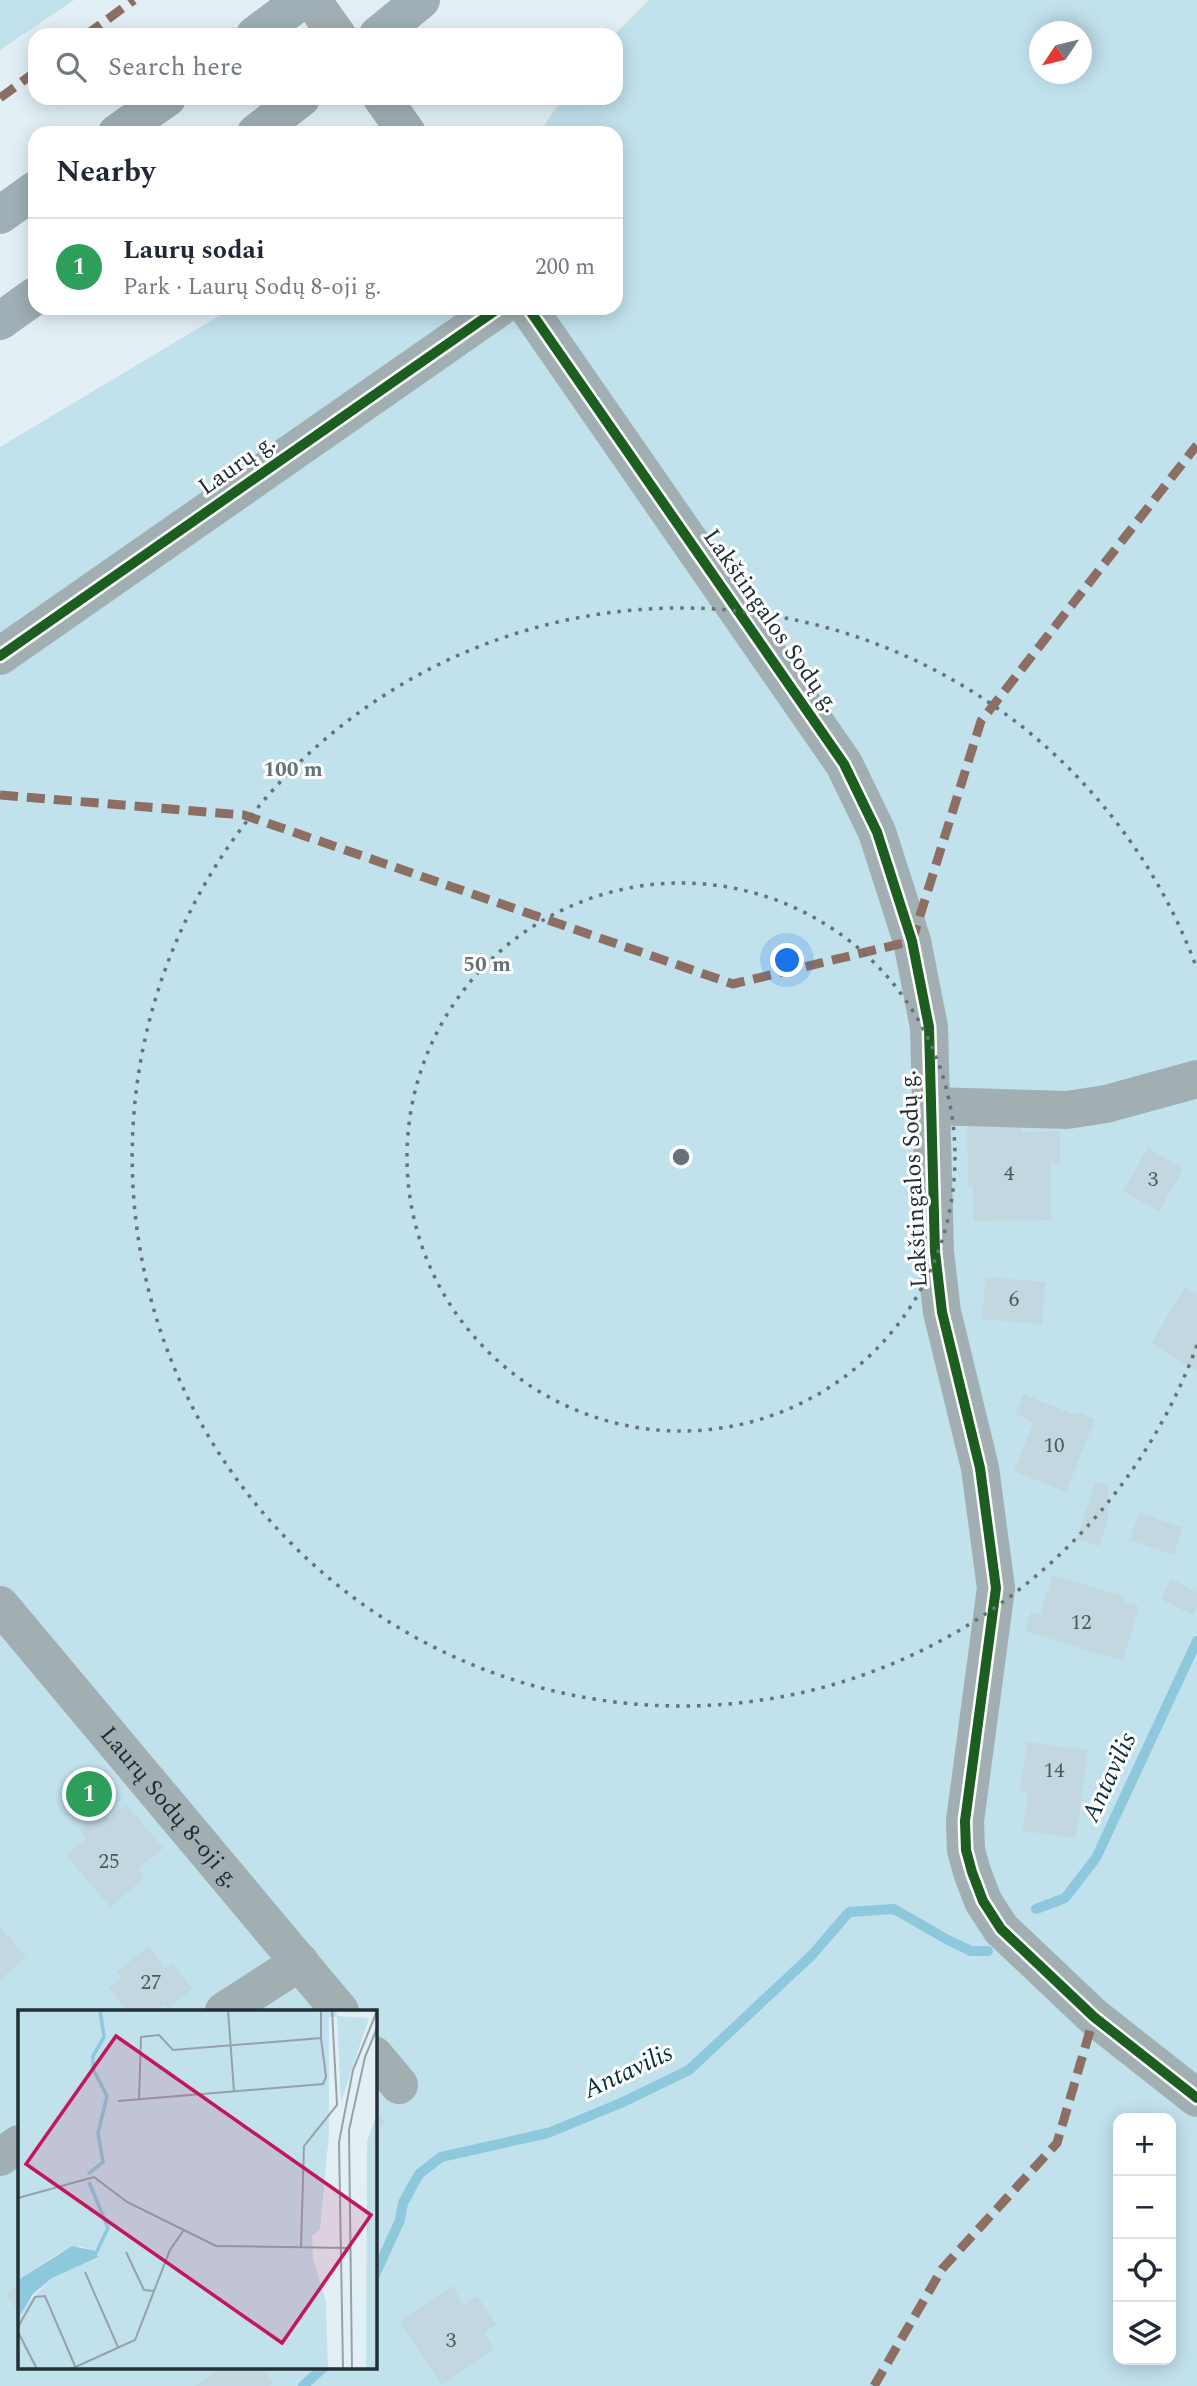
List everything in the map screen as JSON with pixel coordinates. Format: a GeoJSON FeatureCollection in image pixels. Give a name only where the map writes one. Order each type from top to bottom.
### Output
{"type":"FeatureCollection","features":[{"type":"Feature","properties":{"kind":"main road"},"geometry":{"type":"LineString","coordinates":[[264,28],[302,0]]}},
{"type":"Feature","properties":{"kind":"main road"},"geometry":{"type":"LineString","coordinates":[[387,28],[421,0]]}},
{"type":"Feature","properties":{"kind":"main road"},"geometry":{"type":"LineString","coordinates":[[127,126],[157,105]]}},
{"type":"Feature","properties":{"kind":"main road"},"geometry":{"type":"LineString","coordinates":[[266,126],[292,105]]}},
{"type":"Feature","properties":{"kind":"main road"},"geometry":{"type":"LineString","coordinates":[[0,215],[28,195]]}},
{"type":"Feature","properties":{"kind":"main road"},"geometry":{"type":"LineString","coordinates":[[0,321],[28,301]]}},
{"type":"Feature","properties":{"kind":"street"},"geometry":{"type":"LineString","coordinates":[[312,0],[332,28]]}},
{"type":"Feature","properties":{"kind":"street"},"geometry":{"type":"LineString","coordinates":[[387,105],[402,126]]}},
{"type":"Feature","properties":{"kind":"street","name":"Laurų g."},"geometry":{"type":"LineString","coordinates":[[0,656],[489,315]]}},
{"type":"Feature","properties":{"kind":"street","name":"Lakštingalos Sodų g."},"geometry":{"type":"LineString","coordinates":[[533,315],[844,764],[877,832],[912,941],[929,1027],[935,1252],[942,1312],[980,1468],[996,1588],[965,1821],[966,1850],[983,1901],[1001,1929],[1094,2017],[1197,2098]]}},
{"type":"Feature","properties":{"kind":"street"},"geometry":{"type":"LineString","coordinates":[[930,1106],[1067,1110],[1106,1104],[1197,1079]]}},
{"type":"Feature","properties":{"kind":"street","name":"Laurų Sodų 8-oji g."},"geometry":{"type":"LineString","coordinates":[[0,1605],[339,2010]]}},
{"type":"Feature","properties":{"kind":"street"},"geometry":{"type":"LineString","coordinates":[[226,2010],[300,1962]]}},
{"type":"Feature","properties":{"kind":"street"},"geometry":{"type":"LineString","coordinates":[[376,2057],[399,2085]]}},
{"type":"Feature","properties":{"kind":"street"},"geometry":{"type":"LineString","coordinates":[[0,2157],[18,2145]]}},
{"type":"Feature","properties":{"kind":"shaded area"},"geometry":{"type":"Polygon","coordinates":[[[0,0],[74,0],[33,28],[28,28],[28,31],[0,50],[0,0]]]}},
{"type":"Feature","properties":{"kind":"shaded area"},"geometry":{"type":"Polygon","coordinates":[[[649,0],[1197,0],[1197,2386],[0,2386],[0,447],[220,315],[623,315],[623,126],[544,126],[558,105],[623,105],[621,28],[649,0]]]}},
{"type":"Feature","properties":{"kind":"building"},"geometry":{"type":"Polygon","coordinates":[[[1022,1117],[1022,1132],[1060,1131],[1060,1163],[1051,1163],[1051,1220],[974,1221],[973,1185],[968,1186],[967,1118],[1022,1117]]]}},
{"type":"Feature","properties":{"kind":"building"},"geometry":{"type":"Polygon","coordinates":[[[1148,1148],[1183,1169],[1159,1211],[1123,1191],[1148,1148]]]}},
{"type":"Feature","properties":{"kind":"building"},"geometry":{"type":"Polygon","coordinates":[[[986,1277],[1045,1282],[1042,1324],[982,1319],[986,1277]]]}},
{"type":"Feature","properties":{"kind":"building"},"geometry":{"type":"Polygon","coordinates":[[[1185,1288],[1197,1296],[1197,1371],[1151,1343],[1185,1288]]]}},
{"type":"Feature","properties":{"kind":"building"},"geometry":{"type":"Polygon","coordinates":[[[1024,1394],[1074,1415],[1076,1412],[1095,1419],[1066,1492],[1014,1471],[1034,1422],[1015,1414],[1024,1394]]]}},
{"type":"Feature","properties":{"kind":"building"},"geometry":{"type":"Polygon","coordinates":[[[1096,1481],[1108,1485],[1108,1519],[1099,1546],[1077,1539],[1096,1481]]]}},
{"type":"Feature","properties":{"kind":"building"},"geometry":{"type":"Polygon","coordinates":[[[1139,1513],[1183,1528],[1174,1555],[1130,1540],[1139,1513]]]}},
{"type":"Feature","properties":{"kind":"building"},"geometry":{"type":"Polygon","coordinates":[[[1053,1575],[1126,1597],[1125,1602],[1139,1607],[1123,1661],[1025,1631],[1031,1612],[1040,1614],[1053,1575]]]}},
{"type":"Feature","properties":{"kind":"building"},"geometry":{"type":"Polygon","coordinates":[[[1171,1579],[1197,1592],[1197,1607],[1193,1615],[1161,1599],[1171,1579]]]}},
{"type":"Feature","properties":{"kind":"building"},"geometry":{"type":"Polygon","coordinates":[[[1027,1742],[1088,1750],[1076,1838],[1023,1831],[1028,1792],[1020,1791],[1027,1742]]]}},
{"type":"Feature","properties":{"kind":"building"},"geometry":{"type":"Polygon","coordinates":[[[126,1804],[163,1848],[138,1869],[145,1877],[110,1907],[66,1855],[87,1838],[79,1830],[102,1811],[109,1819],[126,1804]]]}},
{"type":"Feature","properties":{"kind":"building"},"geometry":{"type":"Polygon","coordinates":[[[0,1927],[26,1957],[0,1980],[0,1927]]]}},
{"type":"Feature","properties":{"kind":"building"},"geometry":{"type":"Polygon","coordinates":[[[149,1946],[165,1968],[172,1963],[192,1989],[168,2008],[165,2004],[156,2010],[126,2010],[109,1988],[121,1978],[117,1972],[149,1946]]]}},
{"type":"Feature","properties":{"kind":"building"},"geometry":{"type":"Polygon","coordinates":[[[376,2110],[386,2123],[376,2130],[376,2110]]]}},
{"type":"Feature","properties":{"kind":"building"},"geometry":{"type":"Polygon","coordinates":[[[18,2285],[18,2311],[6,2294],[18,2285]]]}},
{"type":"Feature","properties":{"kind":"building"},"geometry":{"type":"Polygon","coordinates":[[[452,2286],[464,2305],[477,2296],[496,2324],[484,2333],[494,2349],[442,2385],[400,2322],[452,2286]]]}},
{"type":"Feature","properties":{"kind":"building"},"geometry":{"type":"Polygon","coordinates":[[[219,2368],[262,2368],[274,2383],[270,2386],[195,2386],[219,2368]]]}},
{"type":"Feature","properties":{"kind":"waterway","name":"Antavilis"},"geometry":{"type":"LineString","coordinates":[[1036,1909],[1065,1898],[1096,1858],[1197,1641]]}},
{"type":"Feature","properties":{"kind":"waterway","name":"Antavilis"},"geometry":{"type":"LineString","coordinates":[[376,2273],[400,2220],[403,2203],[419,2174],[441,2157],[548,2133],[621,2103],[689,2070],[812,1955],[849,1912],[894,1909],[971,1951],[988,1951]]}},
{"type":"Feature","properties":{"kind":"waterway","name":"Antavilis"},"geometry":{"type":"LineString","coordinates":[[303,2386],[323,2368]]}},
{"type":"Feature","properties":{"kind":"marked path"},"geometry":{"type":"LineString","coordinates":[[96,28],[134,0]]}},
{"type":"Feature","properties":{"kind":"marked path"},"geometry":{"type":"LineString","coordinates":[[0,98],[28,77]]}},
{"type":"Feature","properties":{"kind":"marked path"},"geometry":{"type":"LineString","coordinates":[[0,795],[244,815],[733,984],[912,941],[981,721],[1197,445]]}},
{"type":"Feature","properties":{"kind":"marked path"},"geometry":{"type":"LineString","coordinates":[[874,2386],[942,2269],[1057,2143],[1094,2017]]}},
{"type":"Feature","properties":{"kind":"cycle path"},"geometry":{"type":"LineString","coordinates":[[0,656],[489,315]]}},
{"type":"Feature","properties":{"kind":"cycle path"},"geometry":{"type":"LineString","coordinates":[[533,315],[844,764],[877,832],[912,941],[929,1027],[935,1252],[942,1312],[980,1468],[996,1588],[965,1821],[966,1850],[983,1901],[1001,1929],[1094,2017],[1197,2098]]}},
{"type":"Feature","properties":{"kind":"place","name":"Laurų sodai"},"geometry":{"type":"Point","coordinates":[89,1794]}}]}
